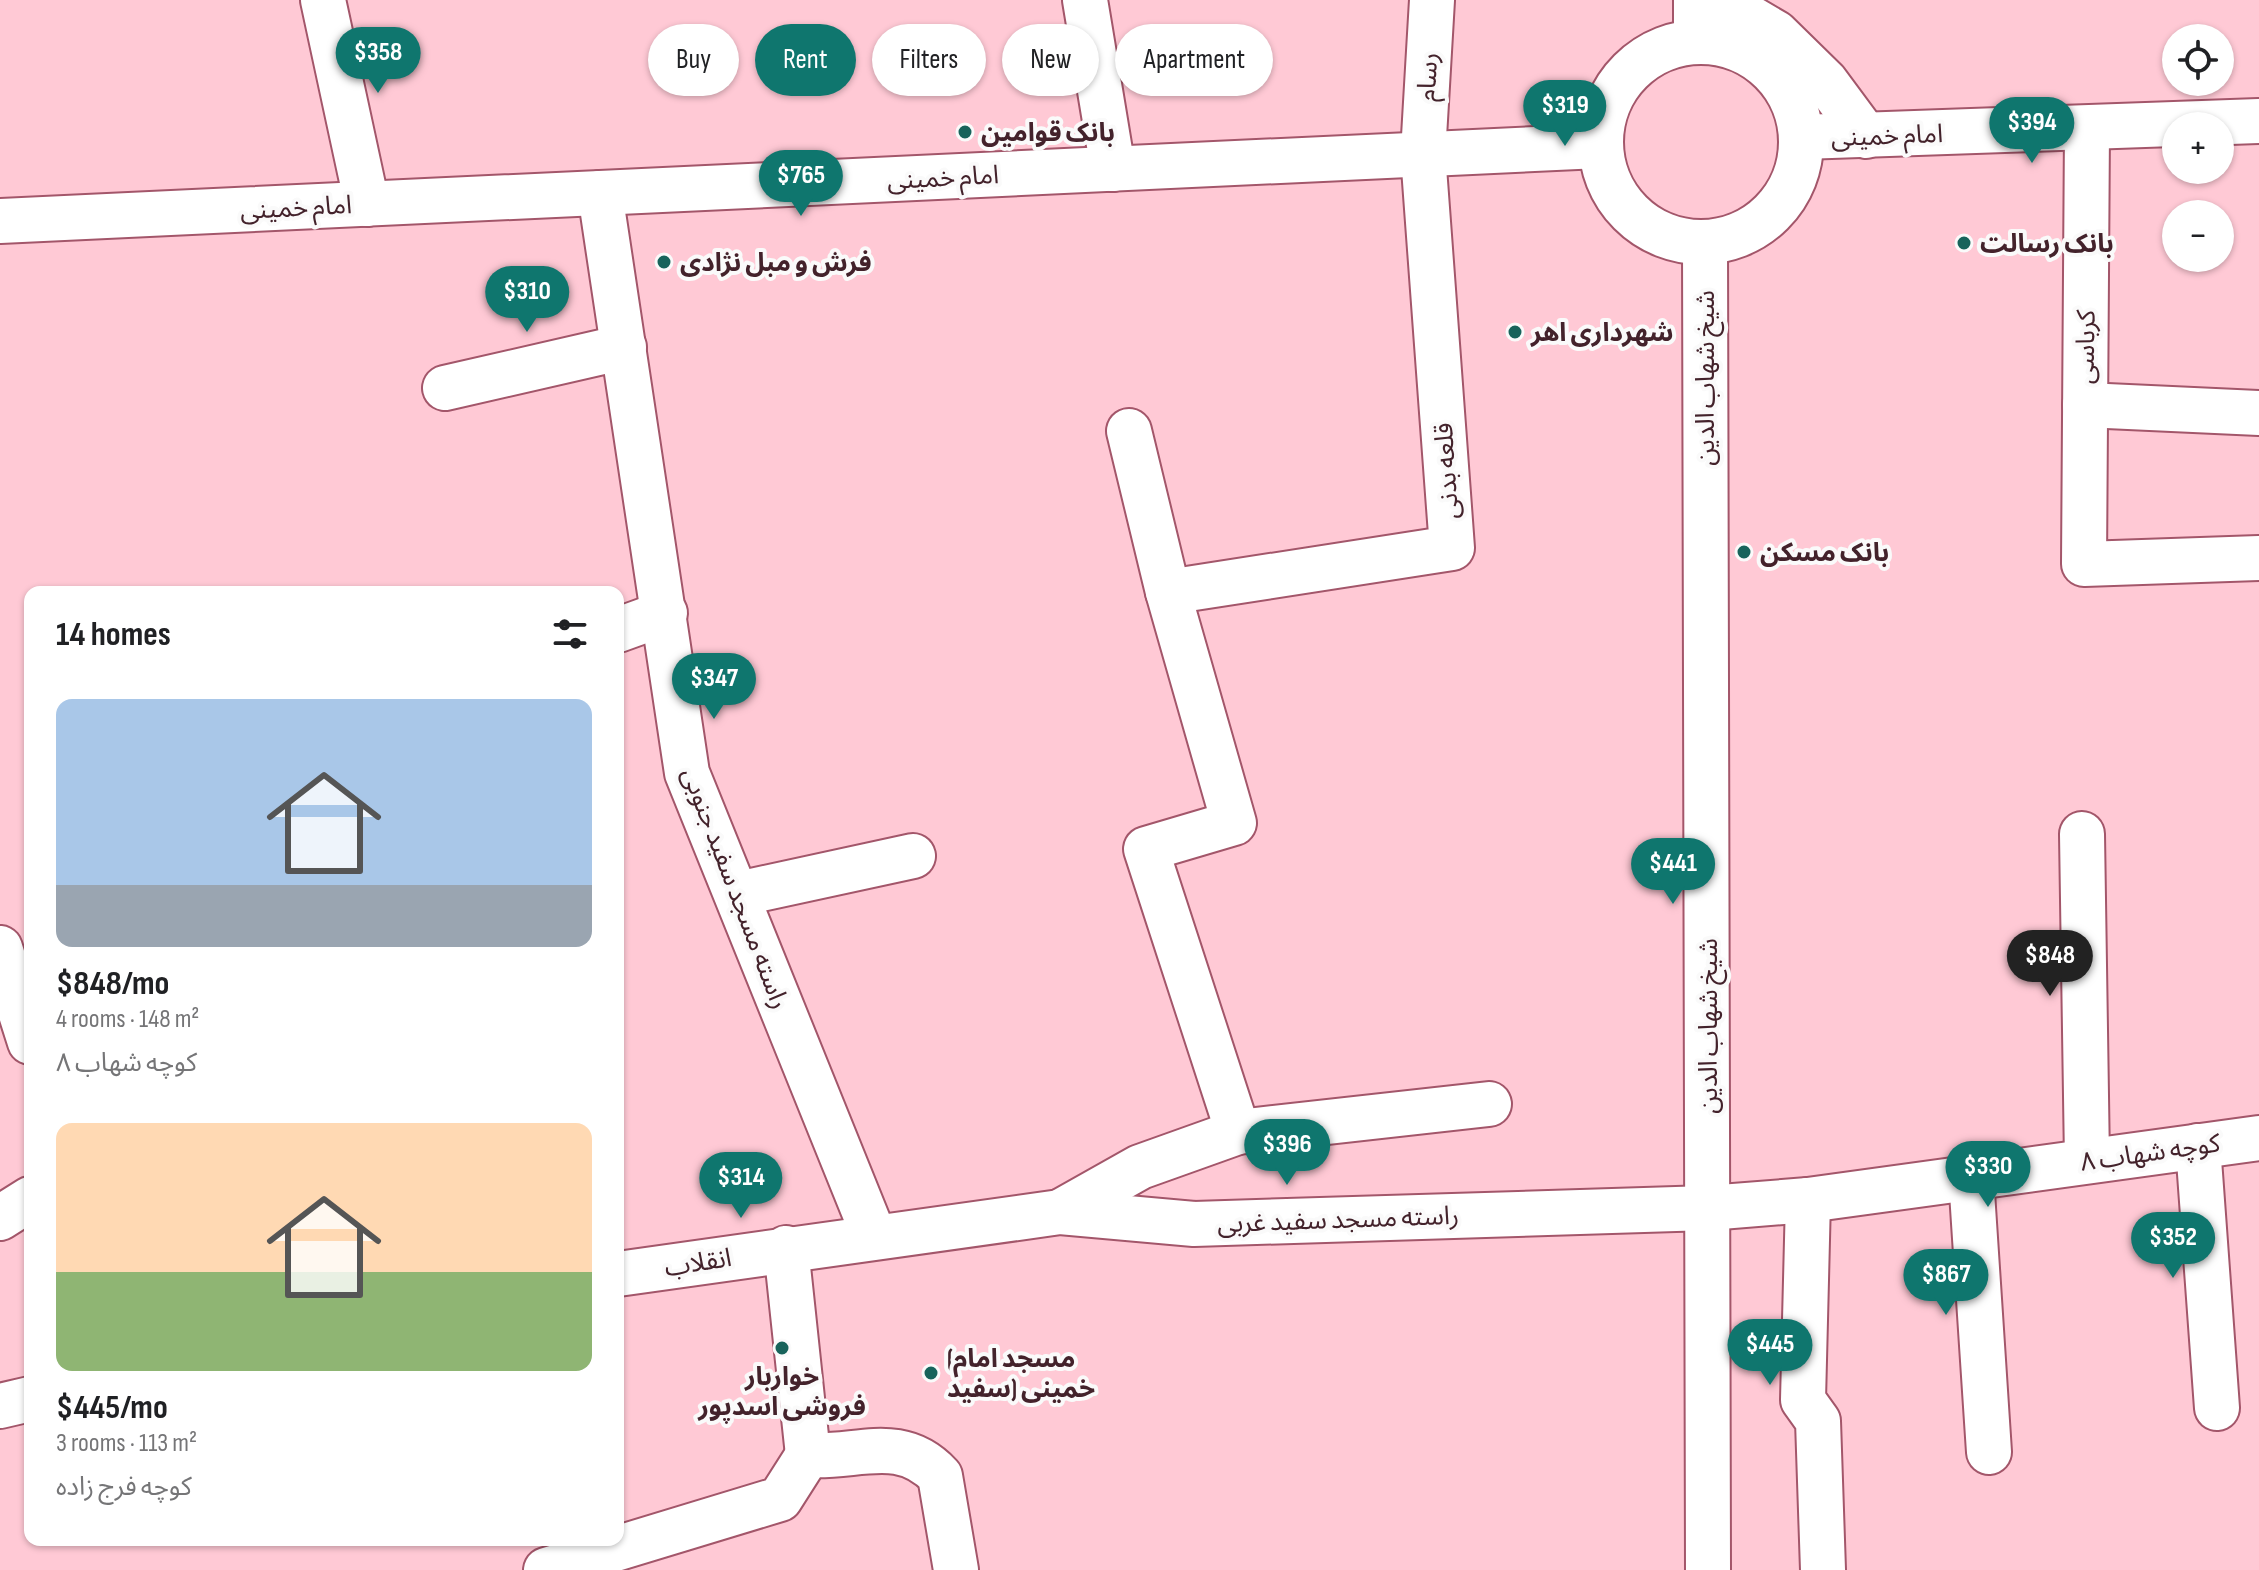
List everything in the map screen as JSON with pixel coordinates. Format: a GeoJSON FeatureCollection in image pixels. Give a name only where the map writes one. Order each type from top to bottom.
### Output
{"type":"FeatureCollection","features":[{"type":"Feature","properties":{"kind":"street"},"geometry":{"type":"LineString","coordinates":[[323,0],[367,204]]}},
{"type":"Feature","properties":{"kind":"street"},"geometry":{"type":"LineString","coordinates":[[1085,0],[1113,169]]}},
{"type":"Feature","properties":{"kind":"street","name":"رسام"},"geometry":{"type":"LineString","coordinates":[[1423,154],[1432,0]]}},
{"type":"Feature","properties":{"kind":"street"},"geometry":{"type":"LineString","coordinates":[[1720,0],[1776,33],[1826,82],[1866,136]]}},
{"type":"Feature","properties":{"kind":"street"},"geometry":{"type":"LineString","coordinates":[[1696,20],[1728,44],[1756,57],[1780,79],[1795,107],[1802,137],[1798,169],[1785,197],[1764,221],[1736,236],[1705,243],[1673,239],[1645,226],[1621,204],[1606,177],[1599,146],[1603,115],[1616,86],[1638,63],[1665,47],[1696,20]]}},
{"type":"Feature","properties":{"kind":"street","name":"امام خمینی"},"geometry":{"type":"LineString","coordinates":[[1802,137],[2259,121]]}},
{"type":"Feature","properties":{"kind":"street","name":"کرباسی"},"geometry":{"type":"LineString","coordinates":[[2087,129],[2084,564],[2259,558]]}},
{"type":"Feature","properties":{"kind":"street","name":"امام خمینی"},"geometry":{"type":"LineString","coordinates":[[0,221],[1599,146]]}},
{"type":"Feature","properties":{"kind":"street","name":"قلعه بدنی"},"geometry":{"type":"LineString","coordinates":[[1168,592],[1452,548],[1423,154]]}},
{"type":"Feature","properties":{"kind":"street","name":"راسته مسجد سفید جنوبی"},"geometry":{"type":"LineString","coordinates":[[600,193],[687,773],[874,1236]]}},
{"type":"Feature","properties":{"kind":"street","name":"شیخ شهاب الدین"},"geometry":{"type":"LineString","coordinates":[[1705,243],[1708,1570]]}},
{"type":"Feature","properties":{"kind":"street"},"geometry":{"type":"LineString","coordinates":[[445,388],[624,347]]}},
{"type":"Feature","properties":{"kind":"street"},"geometry":{"type":"LineString","coordinates":[[2085,405],[2259,413]]}},
{"type":"Feature","properties":{"kind":"street"},"geometry":{"type":"LineString","coordinates":[[1129,431],[1168,592],[1234,823],[1146,849],[1238,1132]]}},
{"type":"Feature","properties":{"kind":"street"},"geometry":{"type":"LineString","coordinates":[[624,628],[665,613]]}},
{"type":"Feature","properties":{"kind":"street"},"geometry":{"type":"LineString","coordinates":[[2082,834],[2087,1161]]}},
{"type":"Feature","properties":{"kind":"street"},"geometry":{"type":"LineString","coordinates":[[738,894],[913,856]]}},
{"type":"Feature","properties":{"kind":"street"},"geometry":{"type":"LineString","coordinates":[[24,935],[0,945],[24,1023]]}},
{"type":"Feature","properties":{"kind":"street"},"geometry":{"type":"LineString","coordinates":[[1060,1212],[1140,1167],[1238,1132],[1489,1104]]}},
{"type":"Feature","properties":{"kind":"street","name":"کوچه شهاب ۸"},"geometry":{"type":"LineString","coordinates":[[1708,1208],[1808,1200],[2259,1138]]}},
{"type":"Feature","properties":{"kind":"street"},"geometry":{"type":"LineString","coordinates":[[2198,1146],[2217,1408]]}},
{"type":"Feature","properties":{"kind":"street"},"geometry":{"type":"LineString","coordinates":[[1971,1177],[1989,1452]]}},
{"type":"Feature","properties":{"kind":"street"},"geometry":{"type":"LineString","coordinates":[[1808,1200],[1803,1400],[1818,1421],[1823,1570]]}},
{"type":"Feature","properties":{"kind":"street"},"geometry":{"type":"LineString","coordinates":[[0,1218],[24,1203]]}},
{"type":"Feature","properties":{"kind":"street","name":"راسته مسجد سفید غربی"},"geometry":{"type":"LineString","coordinates":[[874,1236],[1060,1212],[1194,1224],[1708,1208]]}},
{"type":"Feature","properties":{"kind":"street","name":"انقلاب"},"geometry":{"type":"LineString","coordinates":[[624,1273],[874,1236]]}},
{"type":"Feature","properties":{"kind":"street"},"geometry":{"type":"LineString","coordinates":[[546,1570],[780,1499],[808,1455],[786,1248]]}},
{"type":"Feature","properties":{"kind":"street"},"geometry":{"type":"LineString","coordinates":[[0,1406],[24,1400]]}},
{"type":"Feature","properties":{"kind":"street"},"geometry":{"type":"LineString","coordinates":[[808,1455],[887,1448],[930,1466],[940,1476],[956,1570]]}},
{"type":"Feature","properties":{"kind":"place","name":"بانک قوامین"},"geometry":{"type":"Point","coordinates":[965,132]}},
{"type":"Feature","properties":{"kind":"place","name":"بانک رسالت"},"geometry":{"type":"Point","coordinates":[1964,243]}},
{"type":"Feature","properties":{"kind":"place","name":"فرش و مبل نژادی"},"geometry":{"type":"Point","coordinates":[664,262]}},
{"type":"Feature","properties":{"kind":"place","name":"شهرداری اهر"},"geometry":{"type":"Point","coordinates":[1515,332]}},
{"type":"Feature","properties":{"kind":"place","name":"بانک مسکن"},"geometry":{"type":"Point","coordinates":[1744,552]}},
{"type":"Feature","properties":{"kind":"place","name":"خواربار فروشی اسدپور"},"geometry":{"type":"Point","coordinates":[782,1348]}},
{"type":"Feature","properties":{"kind":"place","name":"(مسجد امام خمینی (سفید"},"geometry":{"type":"Point","coordinates":[931,1373]}}]}
